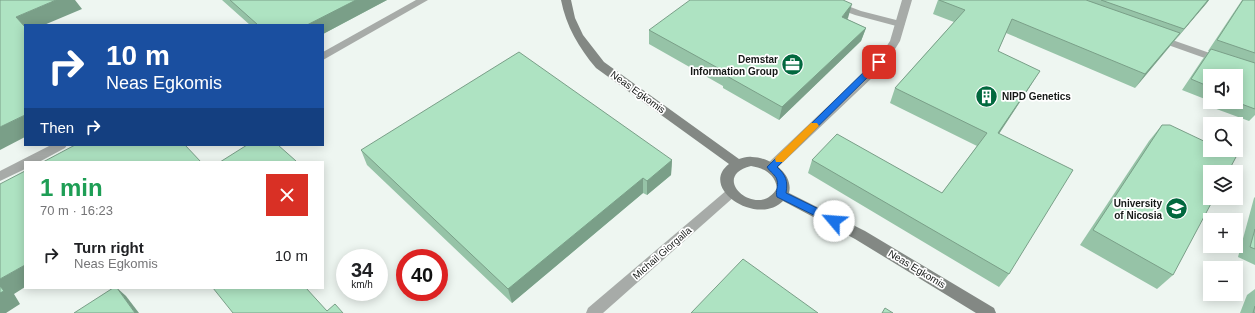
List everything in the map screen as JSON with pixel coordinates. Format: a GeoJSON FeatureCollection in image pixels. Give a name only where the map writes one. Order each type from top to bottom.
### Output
{"type":"FeatureCollection","features":[{"type":"Feature","properties":{"kind":"street"},"geometry":{"type":"LineString","coordinates":[[324,55],[423,0]]}},
{"type":"Feature","properties":{"kind":"street","name":"Neas Egkomis"},"geometry":{"type":"LineString","coordinates":[[566,0],[567,9],[580,40],[588,53],[600,65],[737,164]]}},
{"type":"Feature","properties":{"kind":"street"},"geometry":{"type":"LineString","coordinates":[[823,0],[858,13],[900,24]]}},
{"type":"Feature","properties":{"kind":"street"},"geometry":{"type":"LineString","coordinates":[[772,167],[871,72],[895,41],[907,0]]}},
{"type":"Feature","properties":{"kind":"street"},"geometry":{"type":"LineString","coordinates":[[1146,34],[1233,65]]}},
{"type":"Feature","properties":{"kind":"street"},"geometry":{"type":"LineString","coordinates":[[30,161],[59,146]]}},
{"type":"Feature","properties":{"kind":"street"},"geometry":{"type":"LineString","coordinates":[[746,161],[756,161],[772,167],[780,175],[783,182],[780,194],[769,203],[756,205],[740,200],[731,193],[728,188],[726,178],[730,170],[737,164],[746,161]]}},
{"type":"Feature","properties":{"kind":"street"},"geometry":{"type":"LineString","coordinates":[[0,176],[24,164]]}},
{"type":"Feature","properties":{"kind":"street","name":"Michail Giorgalla"},"geometry":{"type":"LineString","coordinates":[[593,313],[731,193]]}},
{"type":"Feature","properties":{"kind":"street","name":"Neas Egkomis"},"geometry":{"type":"LineString","coordinates":[[780,194],[860,235],[989,313]]}},
{"type":"Feature","properties":{"kind":"building"},"geometry":{"type":"Polygon","coordinates":[[[0,0],[56,0],[16,17],[24,26],[24,115],[0,127],[0,0]]]}},
{"type":"Feature","properties":{"kind":"building"},"geometry":{"type":"Polygon","coordinates":[[[230,0],[356,0],[309,24],[257,24],[230,0]]]}},
{"type":"Feature","properties":{"kind":"building"},"geometry":{"type":"Polygon","coordinates":[[[690,0],[843,0],[852,4],[842,17],[866,28],[782,107],[725,75],[727,73],[649,30],[690,0]]]}},
{"type":"Feature","properties":{"kind":"building"},"geometry":{"type":"Polygon","coordinates":[[[939,0],[1086,0],[1180,33],[1145,74],[1012,19],[998,51],[1040,71],[998,133],[1073,170],[1009,274],[812,160],[837,134],[942,193],[987,133],[895,88],[965,10],[939,0]]]}},
{"type":"Feature","properties":{"kind":"building"},"geometry":{"type":"Polygon","coordinates":[[[1101,0],[1208,0],[1184,29],[1101,0]]]}},
{"type":"Feature","properties":{"kind":"building"},"geometry":{"type":"Polygon","coordinates":[[[1243,0],[1255,0],[1255,53],[1217,40],[1243,0]]]}},
{"type":"Feature","properties":{"kind":"building"},"geometry":{"type":"Polygon","coordinates":[[[1211,49],[1255,63],[1255,109],[1243,105],[1243,69],[1203,69],[1203,84],[1191,79],[1211,49]]]}},
{"type":"Feature","properties":{"kind":"building"},"geometry":{"type":"Polygon","coordinates":[[[519,52],[672,160],[647,181],[643,178],[508,289],[361,150],[519,52]]]}},
{"type":"Feature","properties":{"kind":"building"},"geometry":{"type":"Polygon","coordinates":[[[1162,125],[1170,125],[1203,141],[1203,157],[1236,157],[1232,165],[1203,165],[1203,205],[1210,205],[1206,213],[1203,213],[1203,219],[1173,275],[1093,230],[1162,125]]]}},
{"type":"Feature","properties":{"kind":"building"},"geometry":{"type":"Polygon","coordinates":[[[73,146],[186,146],[200,161],[45,161],[73,146]]]}},
{"type":"Feature","properties":{"kind":"building"},"geometry":{"type":"Polygon","coordinates":[[[245,146],[279,146],[296,161],[222,161],[245,146]]]}},
{"type":"Feature","properties":{"kind":"building"},"geometry":{"type":"Polygon","coordinates":[[[24,172],[24,266],[0,279],[0,184],[24,172]]]}},
{"type":"Feature","properties":{"kind":"building"},"geometry":{"type":"Polygon","coordinates":[[[1255,229],[1255,249],[1250,247],[1255,229]]]}},
{"type":"Feature","properties":{"kind":"building"},"geometry":{"type":"Polygon","coordinates":[[[743,259],[818,313],[691,313],[743,259]]]}},
{"type":"Feature","properties":{"kind":"building"},"geometry":{"type":"Polygon","coordinates":[[[0,286],[4,291],[0,293],[0,286]]]}},
{"type":"Feature","properties":{"kind":"building"},"geometry":{"type":"Polygon","coordinates":[[[111,289],[118,289],[135,313],[74,313],[111,289]]]}},
{"type":"Feature","properties":{"kind":"building"},"geometry":{"type":"Polygon","coordinates":[[[214,289],[307,289],[327,311],[335,304],[343,313],[233,313],[214,289]]]}},
{"type":"Feature","properties":{"kind":"building"},"geometry":{"type":"Polygon","coordinates":[[[885,308],[893,313],[882,313],[885,308]]]}},
{"type":"Feature","properties":{"kind":"slow traffic"},"geometry":{"type":"LineString","coordinates":[[779,159],[814,126]]}},
{"type":"Feature","properties":{"kind":"place","name":"Demstar Information Group"},"geometry":{"type":"Point","coordinates":[793,65]}},
{"type":"Feature","properties":{"kind":"place","name":"NIPD Genetics"},"geometry":{"type":"Point","coordinates":[987,96]}},
{"type":"Feature","properties":{"kind":"place","name":"University of Nicosia"},"geometry":{"type":"Point","coordinates":[1177,209]}},
{"type":"Feature","properties":{"kind":"route"},"geometry":{"type":"LineString","coordinates":[[834,221],[780,194],[783,182],[778,172],[772,167],[871,72],[879,62]]}}]}
